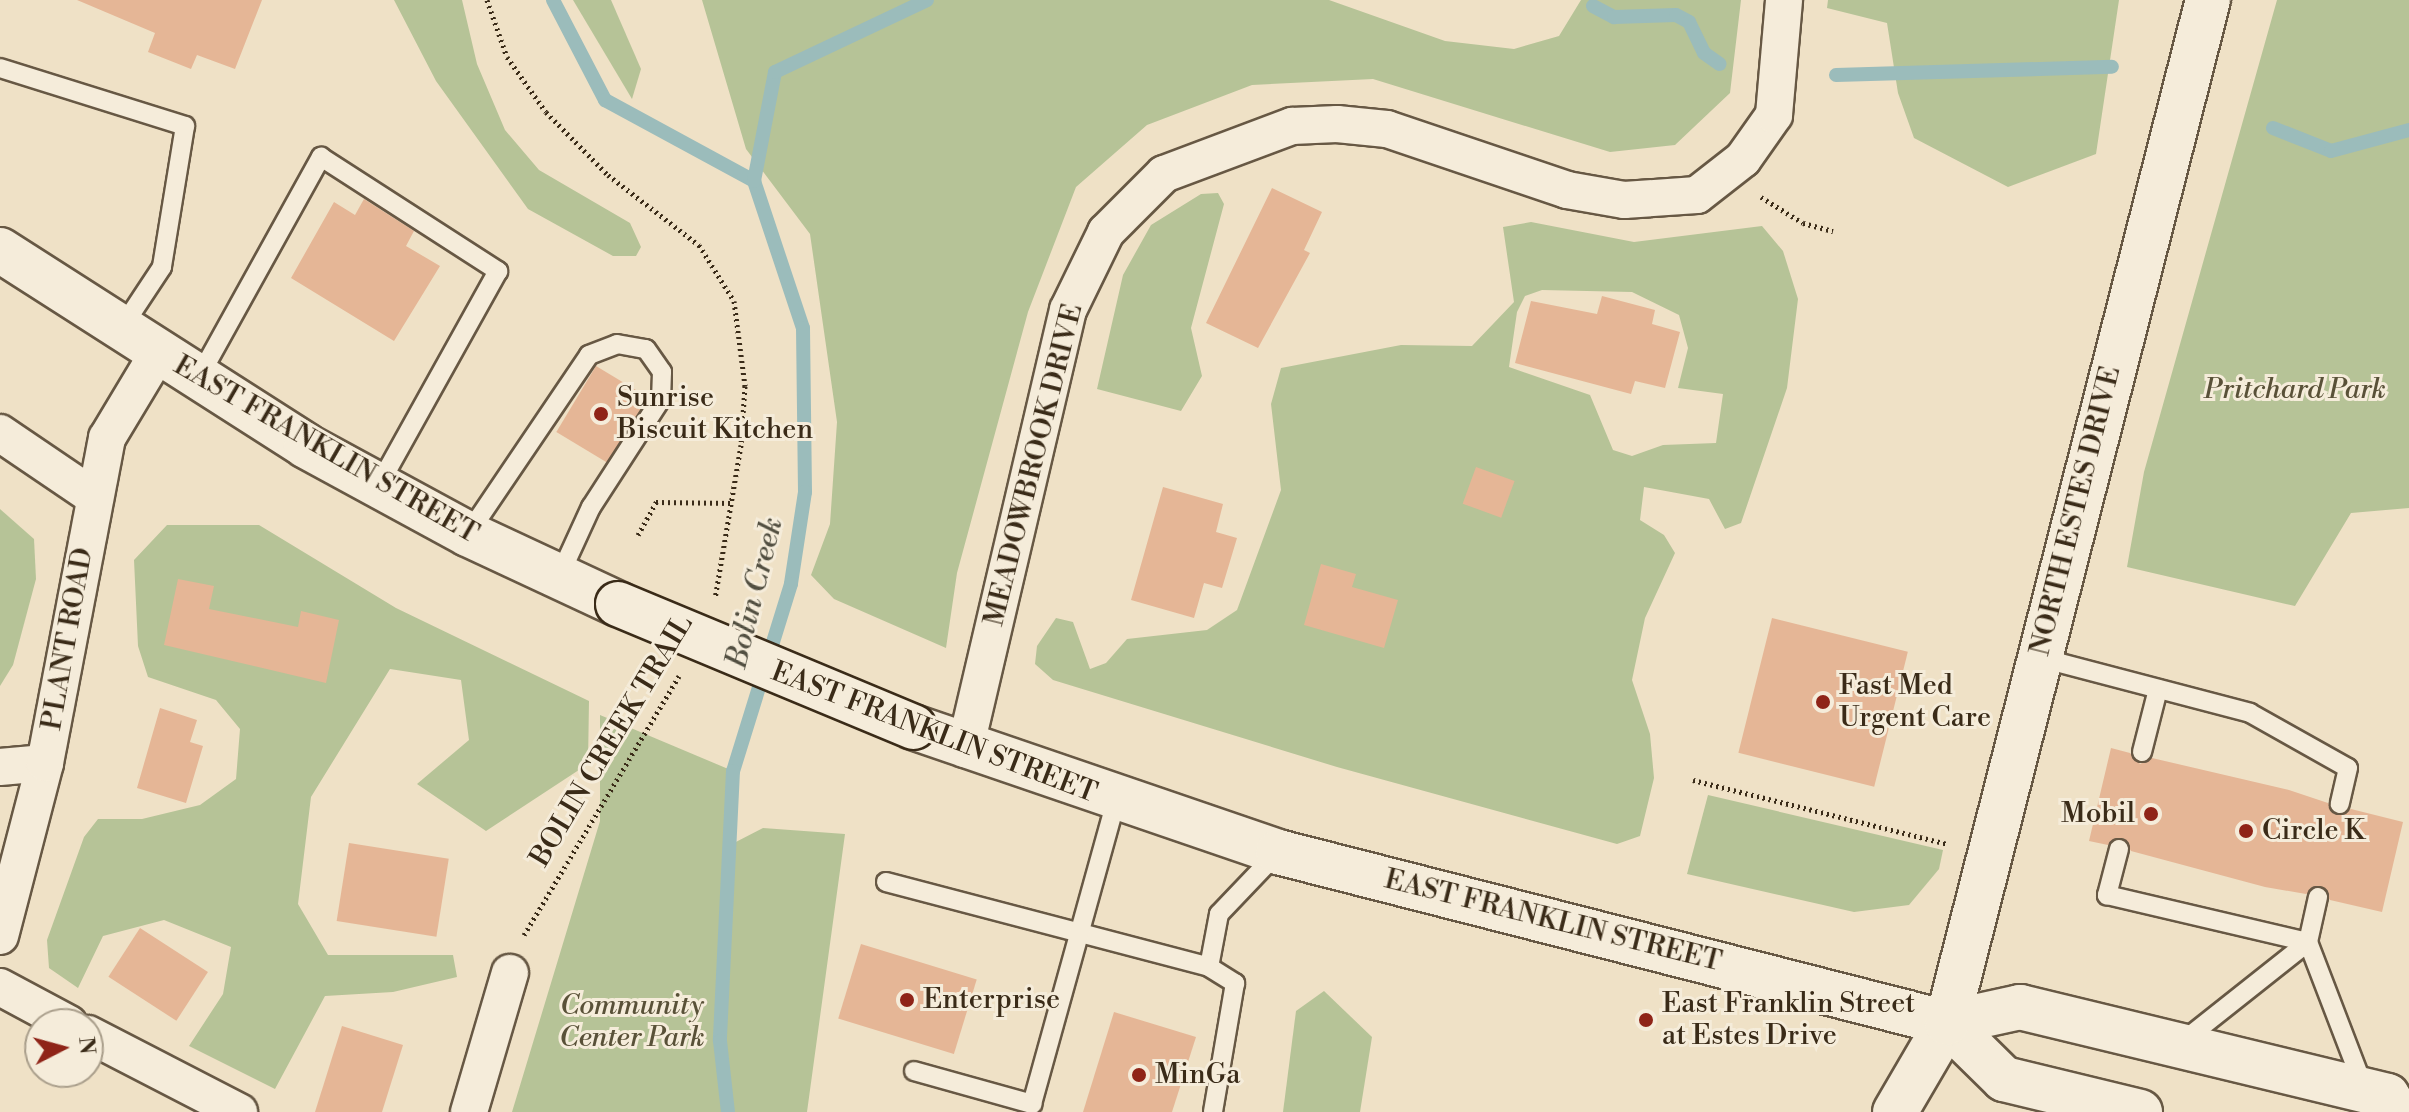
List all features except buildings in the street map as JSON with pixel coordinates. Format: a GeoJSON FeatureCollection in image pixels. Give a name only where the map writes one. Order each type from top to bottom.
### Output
{"type":"FeatureCollection","features":[{"type":"Feature","properties":{"kind":"main road","name":"NORTH ESTES DRIVE"},"geometry":{"type":"LineString","coordinates":[[1895,1112],[1947,1023],[2208,0]]}},
{"type":"Feature","properties":{"kind":"main road","name":"EAST FRANKLIN STREET"},"geometry":{"type":"LineString","coordinates":[[0,250],[198,379],[378,487],[468,534],[618,604],[965,749],[1116,802],[1278,852],[1947,1023],[2020,1007],[2178,1045],[2382,1102]]}},
{"type":"Feature","properties":{"kind":"main road"},"geometry":{"type":"LineString","coordinates":[[1947,1023],[2004,1079],[2140,1112]]}},
{"type":"Feature","properties":{"kind":"street","name":"MEADOWBROOK DRIVE"},"geometry":{"type":"LineString","coordinates":[[965,749],[1068,310],[1106,232],[1164,174],[1292,126],[1337,124],[1387,129],[1567,190],[1624,200],[1697,195],[1735,166],[1774,115],[1784,0]]}},
{"type":"Feature","properties":{"kind":"street","name":"PLANT ROAD"},"geometry":{"type":"LineString","coordinates":[[0,936],[45,763],[94,497],[114,418],[158,353]]}},
{"type":"Feature","properties":{"kind":"street"},"geometry":{"type":"LineString","coordinates":[[0,433],[94,497]]}},
{"type":"Feature","properties":{"kind":"street"},"geometry":{"type":"LineString","coordinates":[[0,767],[45,763]]}},
{"type":"Feature","properties":{"kind":"street"},"geometry":{"type":"LineString","coordinates":[[469,1112],[510,973]]}},
{"type":"Feature","properties":{"kind":"street"},"geometry":{"type":"LineString","coordinates":[[0,987],[39,1008]]}},
{"type":"Feature","properties":{"kind":"street"},"geometry":{"type":"LineString","coordinates":[[104,1042],[239,1112]]}},
{"type":"Feature","properties":{"kind":"lane"},"geometry":{"type":"LineString","coordinates":[[0,68],[185,126],[162,267],[121,329]]}},
{"type":"Feature","properties":{"kind":"lane"},"geometry":{"type":"LineString","coordinates":[[198,379],[321,157],[498,271],[378,487]]}},
{"type":"Feature","properties":{"kind":"lane"},"geometry":{"type":"LineString","coordinates":[[468,534],[589,355],[617,344],[646,349],[662,372],[661,399],[591,507],[559,577]]}},
{"type":"Feature","properties":{"kind":"lane"},"geometry":{"type":"LineString","coordinates":[[2041,658],[2250,713],[2348,768],[2340,804]]}},
{"type":"Feature","properties":{"kind":"lane"},"geometry":{"type":"LineString","coordinates":[[2142,752],[2158,689]]}},
{"type":"Feature","properties":{"kind":"lane"},"geometry":{"type":"LineString","coordinates":[[914,1071],[1032,1104],[1116,802]]}},
{"type":"Feature","properties":{"kind":"lane"},"geometry":{"type":"LineString","coordinates":[[2119,849],[2107,895],[2308,942]]}},
{"type":"Feature","properties":{"kind":"lane"},"geometry":{"type":"LineString","coordinates":[[1209,967],[1219,914],[1278,852]]}},
{"type":"Feature","properties":{"kind":"lane"},"geometry":{"type":"LineString","coordinates":[[886,882],[1209,967],[1235,983],[1213,1112]]}},
{"type":"Feature","properties":{"kind":"lane"},"geometry":{"type":"LineString","coordinates":[[2318,897],[2308,942],[2382,1102]]}},
{"type":"Feature","properties":{"kind":"lane"},"geometry":{"type":"LineString","coordinates":[[2178,1045],[2308,942]]}},
{"type":"Feature","properties":{"kind":"path","name":"BOLIN CREEK TRAIL"},"geometry":{"type":"LineString","coordinates":[[487,0],[507,57],[546,112],[608,175],[699,245],[721,270],[741,327],[745,386],[734,503],[711,612]]}},
{"type":"Feature","properties":{"kind":"path"},"geometry":{"type":"LineString","coordinates":[[1735,166],[1765,202],[1833,231]]}},
{"type":"Feature","properties":{"kind":"path"},"geometry":{"type":"LineString","coordinates":[[638,535],[656,502],[734,503]]}},
{"type":"Feature","properties":{"kind":"path","name":"BOLIN CREEK TRAIL"},"geometry":{"type":"LineString","coordinates":[[510,973],[549,885],[682,670]]}},
{"type":"Feature","properties":{"kind":"path"},"geometry":{"type":"LineString","coordinates":[[1693,780],[1947,844]]}},
{"type":"Feature","properties":{"kind":"green space"},"geometry":{"type":"Polygon","coordinates":[[[394,0],[462,0],[477,64],[505,130],[539,170],[630,223],[641,247],[636,256],[613,256],[528,209],[436,81],[394,0]]]}},
{"type":"Feature","properties":{"kind":"green space"},"geometry":{"type":"Polygon","coordinates":[[[573,0],[611,0],[641,69],[632,99],[573,0]]]}},
{"type":"Feature","properties":{"kind":"green space"},"geometry":{"type":"Polygon","coordinates":[[[702,0],[1329,0],[1445,41],[1514,49],[1559,36],[1581,0],[1741,0],[1730,93],[1675,145],[1610,152],[1373,79],[1252,85],[1147,125],[1076,187],[1028,312],[957,573],[946,648],[834,599],[811,575],[830,524],[837,422],[810,234],[746,149],[702,0]]]}},
{"type":"Feature","properties":{"kind":"green space"},"geometry":{"type":"Polygon","coordinates":[[[1828,0],[2119,0],[2096,154],[2008,187],[1914,138],[1898,93],[1887,23],[1827,8],[1828,0]]]}},
{"type":"Feature","properties":{"kind":"green space","name":"Pritchard Park"},"geometry":{"type":"Polygon","coordinates":[[[2277,0],[2409,0],[2409,508],[2351,513],[2295,606],[2127,567],[2144,472],[2277,0]]]}},
{"type":"Feature","properties":{"kind":"green space"},"geometry":{"type":"Polygon","coordinates":[[[1218,193],[1224,204],[1191,328],[1202,376],[1181,411],[1097,389],[1123,275],[1151,225],[1201,194],[1218,193]]]}},
{"type":"Feature","properties":{"kind":"green space"},"geometry":{"type":"Polygon","coordinates":[[[1531,222],[1634,242],[1762,226],[1783,251],[1798,299],[1787,388],[1741,523],[1725,529],[1709,499],[1644,487],[1640,520],[1664,535],[1675,553],[1645,618],[1632,680],[1650,734],[1654,778],[1640,836],[1617,844],[1337,767],[1053,680],[1035,664],[1037,646],[1056,618],[1073,622],[1090,669],[1106,663],[1127,639],[1207,630],[1237,610],[1281,490],[1271,404],[1281,368],[1401,345],[1472,346],[1514,302],[1503,227],[1531,222]],[[1542,290],[1525,296],[1517,312],[1509,367],[1590,395],[1613,450],[1632,456],[1663,445],[1716,443],[1723,394],[1678,388],[1688,348],[1679,315],[1632,292],[1542,290]]]}},
{"type":"Feature","properties":{"kind":"green space"},"geometry":{"type":"Polygon","coordinates":[[[0,509],[34,539],[36,579],[13,665],[0,686],[0,509]]]}},
{"type":"Feature","properties":{"kind":"green space"},"geometry":{"type":"Polygon","coordinates":[[[167,525],[259,525],[396,608],[589,701],[588,764],[486,831],[417,784],[469,740],[461,680],[390,669],[311,797],[298,904],[328,955],[453,955],[457,977],[393,992],[325,996],[275,1089],[189,1046],[223,994],[231,947],[164,920],[103,936],[78,988],[49,968],[47,940],[84,837],[98,819],[142,819],[200,805],[236,779],[240,729],[216,700],[148,677],[138,646],[134,560],[167,525]]]}},
{"type":"Feature","properties":{"kind":"green space","name":"Community Center Park"},"geometry":{"type":"Polygon","coordinates":[[[600,715],[733,771],[730,845],[763,828],[845,834],[807,1112],[512,1112],[600,821],[600,715]]]}},
{"type":"Feature","properties":{"kind":"green space"},"geometry":{"type":"Polygon","coordinates":[[[1708,795],[1943,850],[1939,869],[1909,905],[1854,912],[1687,874],[1708,795]]]}},
{"type":"Feature","properties":{"kind":"green space"},"geometry":{"type":"Polygon","coordinates":[[[1324,991],[1372,1037],[1360,1112],[1283,1112],[1296,1011],[1324,991]]]}},
{"type":"Feature","properties":{"kind":"waterway","name":"Bolin Creek"},"geometry":{"type":"LineString","coordinates":[[553,0],[605,100],[754,181],[803,328],[805,492],[791,584],[733,771],[720,1041],[728,1112]]}},
{"type":"Feature","properties":{"kind":"waterway"},"geometry":{"type":"LineString","coordinates":[[754,181],[775,72],[927,0]]}},
{"type":"Feature","properties":{"kind":"waterway"},"geometry":{"type":"LineString","coordinates":[[1593,6],[1614,17],[1676,15],[1689,22],[1704,53],[1720,64]]}},
{"type":"Feature","properties":{"kind":"waterway"},"geometry":{"type":"LineString","coordinates":[[1836,75],[2112,67]]}},
{"type":"Feature","properties":{"kind":"waterway"},"geometry":{"type":"LineString","coordinates":[[2273,128],[2331,151],[2409,130]]}},
{"type":"Feature","properties":{"kind":"place","name":"Sunrise Biscuit Kitchen"},"geometry":{"type":"Point","coordinates":[601,414]}},
{"type":"Feature","properties":{"kind":"place","name":"Fast Med Urgent Care"},"geometry":{"type":"Point","coordinates":[1823,702]}},
{"type":"Feature","properties":{"kind":"place","name":"Mobil"},"geometry":{"type":"Point","coordinates":[2151,814]}},
{"type":"Feature","properties":{"kind":"place","name":"Circle K"},"geometry":{"type":"Point","coordinates":[2246,831]}},
{"type":"Feature","properties":{"kind":"place","name":"Enterprise"},"geometry":{"type":"Point","coordinates":[907,1000]}},
{"type":"Feature","properties":{"kind":"place","name":"East Franklin Street at Estes Drive"},"geometry":{"type":"Point","coordinates":[1646,1020]}},
{"type":"Feature","properties":{"kind":"place","name":"MinGa"},"geometry":{"type":"Point","coordinates":[1139,1075]}}]}
